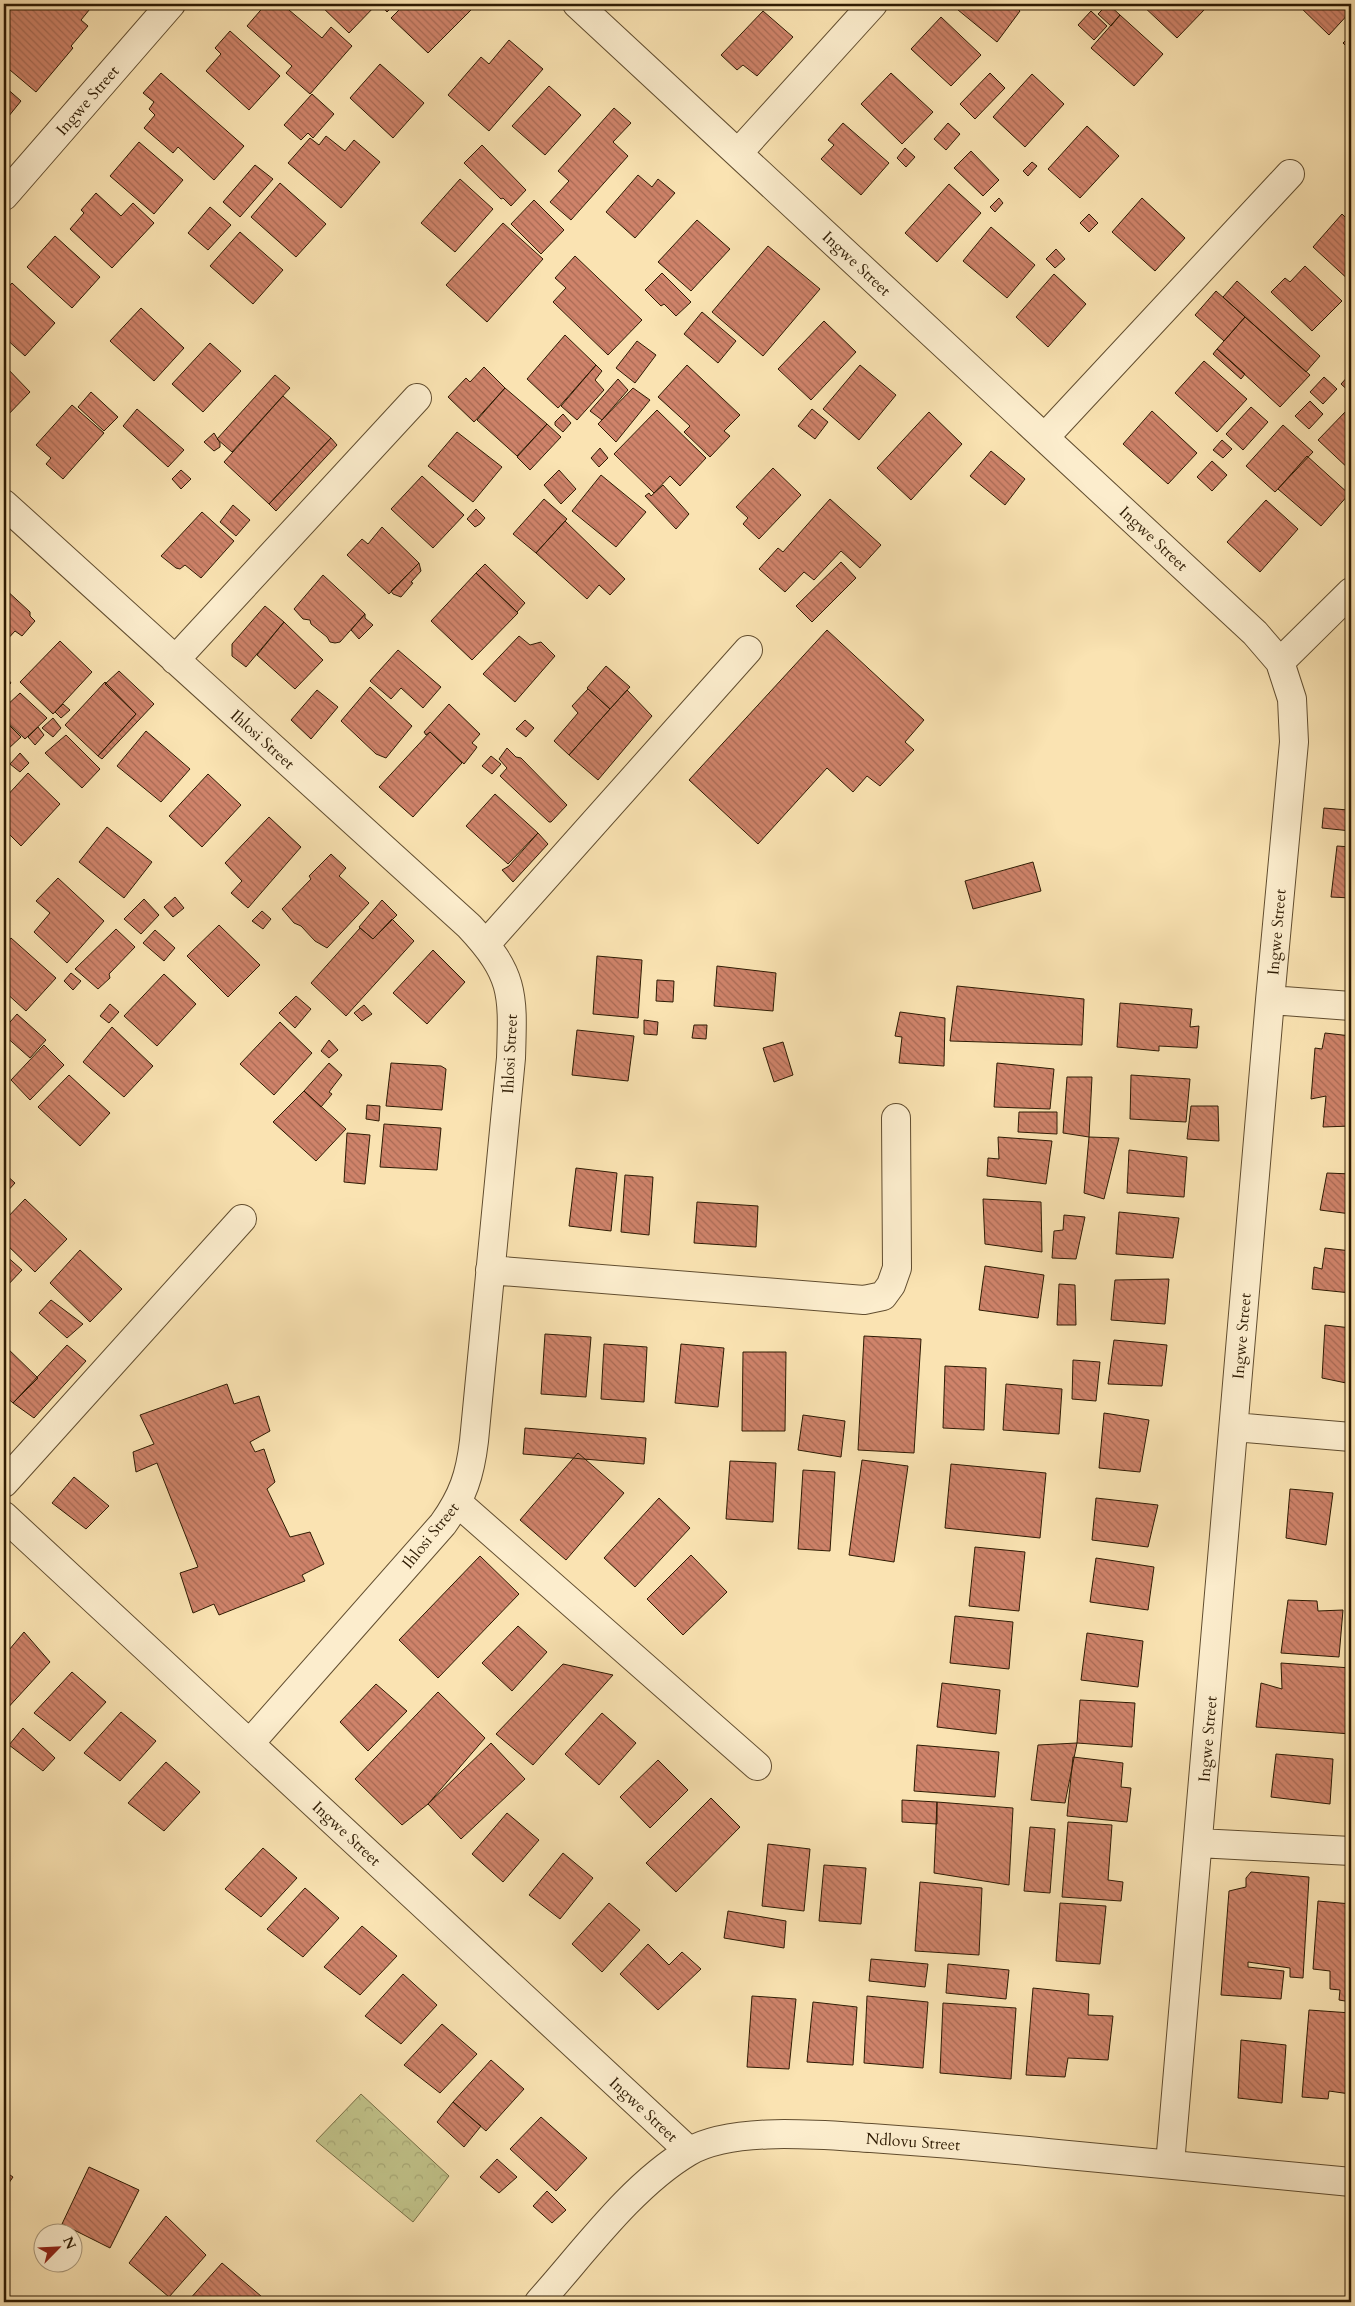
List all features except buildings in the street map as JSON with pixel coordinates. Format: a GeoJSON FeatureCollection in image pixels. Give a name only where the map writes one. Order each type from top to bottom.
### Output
{"type":"FeatureCollection","features":[{"type":"Feature","properties":{"kind":"street","name":"Ingwe Street"},"geometry":{"type":"LineString","coordinates":[[4,196],[171,4]]}},
{"type":"Feature","properties":{"kind":"street","name":"Ingwe Street"},"geometry":{"type":"LineString","coordinates":[[577,4],[1255,633],[1280,662],[1292,699],[1294,742],[1170,2164]]}},
{"type":"Feature","properties":{"kind":"street"},"geometry":{"type":"LineString","coordinates":[[738,153],[873,4]]}},
{"type":"Feature","properties":{"kind":"street"},"geometry":{"type":"LineString","coordinates":[[1045,437],[1290,174]]}},
{"type":"Feature","properties":{"kind":"street"},"geometry":{"type":"LineString","coordinates":[[175,660],[417,398]]}},
{"type":"Feature","properties":{"kind":"street","name":"Ihlosi Street"},"geometry":{"type":"LineString","coordinates":[[4,504],[469,926],[486,944],[503,968],[511,991],[511,1058],[474,1441],[471,1462],[458,1503],[443,1524],[250,1743]]}},
{"type":"Feature","properties":{"kind":"street"},"geometry":{"type":"LineString","coordinates":[[1280,662],[1351,592]]}},
{"type":"Feature","properties":{"kind":"street"},"geometry":{"type":"LineString","coordinates":[[486,944],[748,650]]}},
{"type":"Feature","properties":{"kind":"street"},"geometry":{"type":"LineString","coordinates":[[1270,1000],[1351,1006]]}},
{"type":"Feature","properties":{"kind":"street"},"geometry":{"type":"LineString","coordinates":[[490,1270],[864,1300],[883,1296],[891,1285],[897,1268],[896,1118]]}},
{"type":"Feature","properties":{"kind":"street"},"geometry":{"type":"LineString","coordinates":[[4,1483],[242,1219]]}},
{"type":"Feature","properties":{"kind":"street"},"geometry":{"type":"LineString","coordinates":[[1234,1427],[1351,1437]]}},
{"type":"Feature","properties":{"kind":"street"},"geometry":{"type":"LineString","coordinates":[[458,1503],[757,1766]]}},
{"type":"Feature","properties":{"kind":"street","name":"Ingwe Street"},"geometry":{"type":"LineString","coordinates":[[4,1516],[690,2151]]}},
{"type":"Feature","properties":{"kind":"street"},"geometry":{"type":"LineString","coordinates":[[1198,1843],[1351,1851]]}},
{"type":"Feature","properties":{"kind":"street","name":"Ndlovu Street"},"geometry":{"type":"LineString","coordinates":[[539,2302],[629,2200],[657,2175],[690,2151],[732,2138],[754,2135],[802,2134],[934,2142],[1351,2182]]}},
{"type":"Feature","properties":{"kind":"green space"},"geometry":{"type":"Polygon","coordinates":[[[361,2094],[449,2176],[413,2222],[316,2141],[361,2094]]]}}]}
